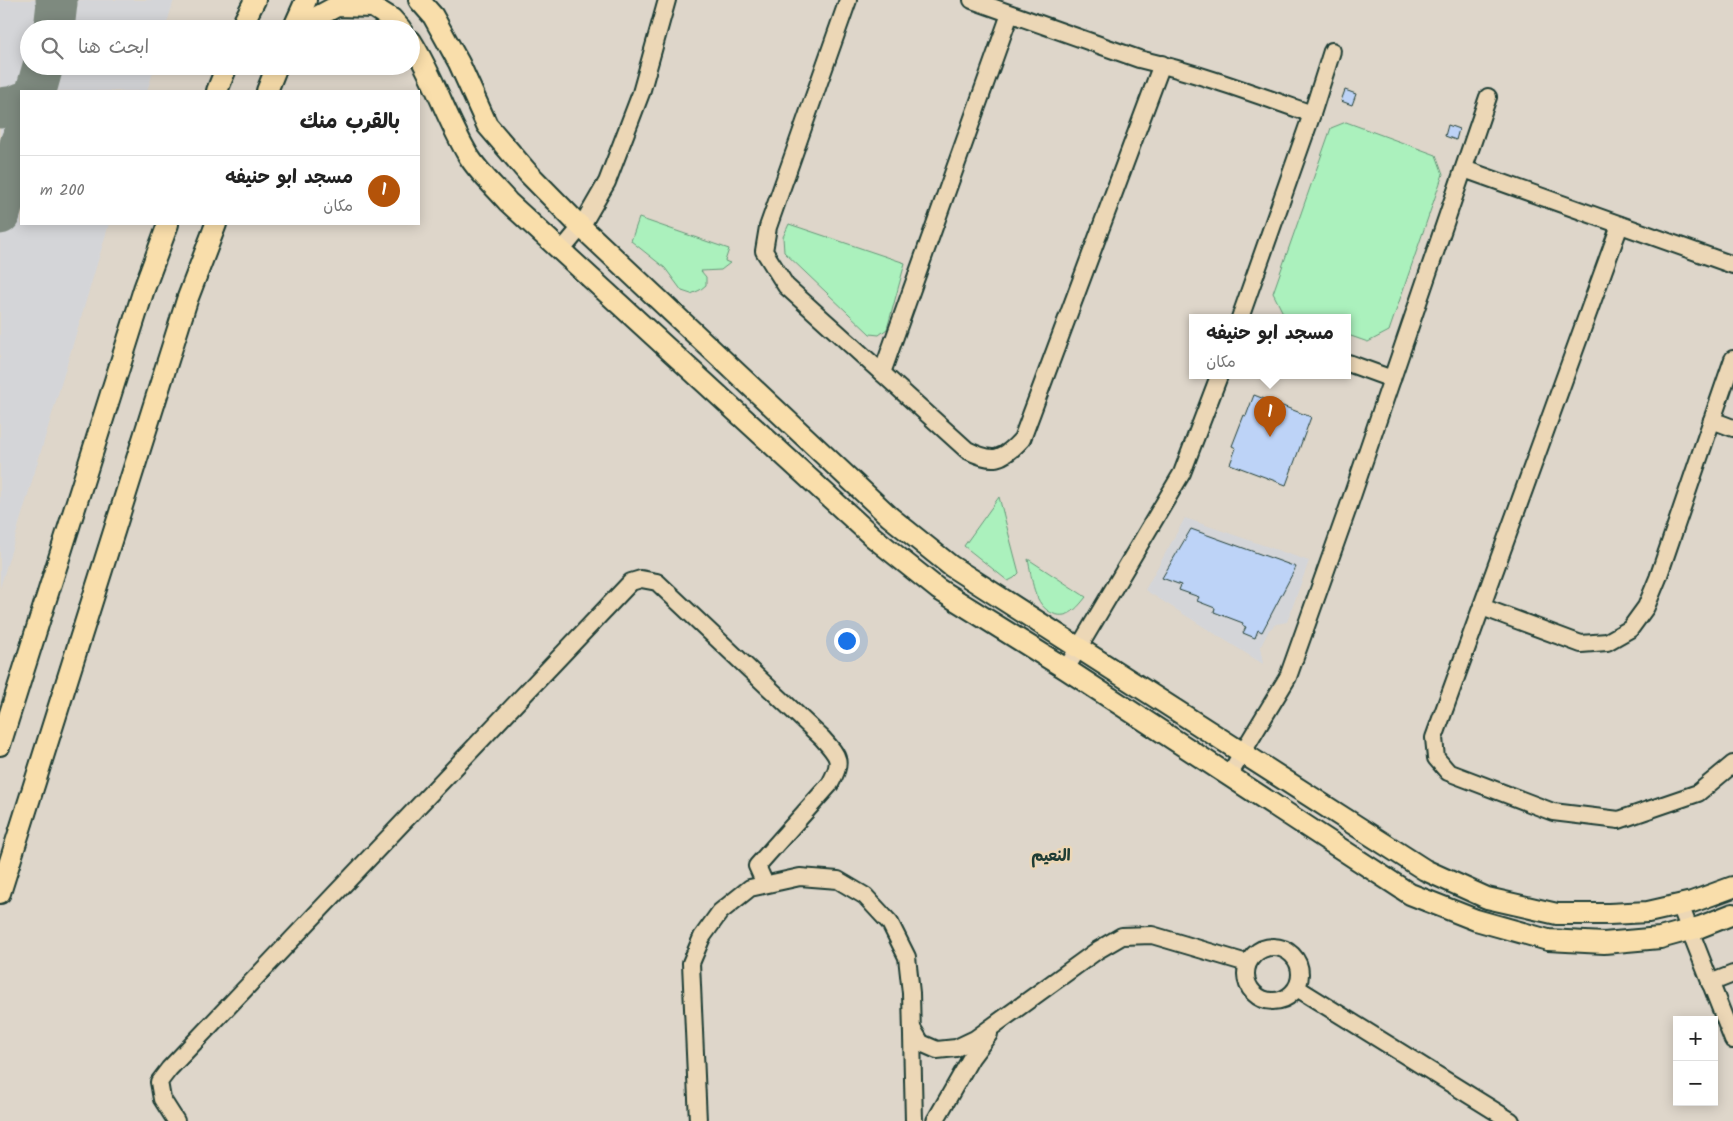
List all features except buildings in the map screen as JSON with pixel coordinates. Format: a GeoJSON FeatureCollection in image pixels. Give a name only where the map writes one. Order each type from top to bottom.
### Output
{"type":"FeatureCollection","features":[{"type":"Feature","properties":{"kind":"main road"},"geometry":{"type":"LineString","coordinates":[[245,20],[255,0]]}},
{"type":"Feature","properties":{"kind":"main road"},"geometry":{"type":"LineString","coordinates":[[297,20],[306,0]]}},
{"type":"Feature","properties":{"kind":"main road"},"geometry":{"type":"LineString","coordinates":[[372,0],[393,20]]}},
{"type":"Feature","properties":{"kind":"main road"},"geometry":{"type":"LineString","coordinates":[[419,0],[433,16],[459,63],[487,125],[528,173],[582,227],[890,517],[951,566],[1426,870],[1487,898],[1558,914],[1609,914],[1648,912],[1692,902],[1733,887]]}},
{"type":"Feature","properties":{"kind":"main road"},"geometry":{"type":"LineString","coordinates":[[312,20],[337,6],[373,7],[392,20]]}},
{"type":"Feature","properties":{"kind":"main road"},"geometry":{"type":"LineString","coordinates":[[420,56],[468,157],[508,202],[873,537],[938,589],[1066,669],[1410,894],[1476,920],[1548,940],[1604,943],[1660,938],[1690,930],[1733,914]]}},
{"type":"Feature","properties":{"kind":"main road"},"geometry":{"type":"LineString","coordinates":[[217,90],[223,75]]}},
{"type":"Feature","properties":{"kind":"main road"},"geometry":{"type":"LineString","coordinates":[[267,90],[273,75]]}},
{"type":"Feature","properties":{"kind":"main road"},"geometry":{"type":"LineString","coordinates":[[0,745],[144,289],[168,225]]}},
{"type":"Feature","properties":{"kind":"main road"},"geometry":{"type":"LineString","coordinates":[[0,893],[187,300],[216,225]]}},
{"type":"Feature","properties":{"kind":"street"},"geometry":{"type":"LineString","coordinates":[[561,251],[582,227],[607,182],[641,93],[666,0]]}},
{"type":"Feature","properties":{"kind":"street"},"geometry":{"type":"LineString","coordinates":[[848,0],[768,227],[764,251],[786,286],[967,450],[984,458],[999,458],[1012,450],[1022,439],[1162,64]]}},
{"type":"Feature","properties":{"kind":"street"},"geometry":{"type":"LineString","coordinates":[[972,0],[1139,59],[1162,64],[1312,114]]}},
{"type":"Feature","properties":{"kind":"street"},"geometry":{"type":"LineString","coordinates":[[882,373],[1010,14]]}},
{"type":"Feature","properties":{"kind":"street"},"geometry":{"type":"LineString","coordinates":[[1241,314],[1312,114],[1332,51]]}},
{"type":"Feature","properties":{"kind":"street"},"geometry":{"type":"LineString","coordinates":[[1229,775],[1288,676],[1488,97]]}},
{"type":"Feature","properties":{"kind":"street"},"geometry":{"type":"LineString","coordinates":[[1464,169],[1733,265]]}},
{"type":"Feature","properties":{"kind":"street"},"geometry":{"type":"LineString","coordinates":[[1620,225],[1434,738],[1436,758],[1448,772],[1553,812],[1619,820],[1698,793],[1733,764]]}},
{"type":"Feature","properties":{"kind":"street"},"geometry":{"type":"LineString","coordinates":[[1482,607],[1581,644],[1607,642],[1630,629],[1646,606],[1658,578],[1733,359]]}},
{"type":"Feature","properties":{"kind":"street"},"geometry":{"type":"LineString","coordinates":[[1351,364],[1392,379]]}},
{"type":"Feature","properties":{"kind":"street"},"geometry":{"type":"LineString","coordinates":[[1066,669],[1182,473],[1218,379]]}},
{"type":"Feature","properties":{"kind":"street"},"geometry":{"type":"LineString","coordinates":[[1712,420],[1733,428]]}},
{"type":"Feature","properties":{"kind":"street"},"geometry":{"type":"LineString","coordinates":[[176,1121],[162,1099],[159,1082],[169,1069],[631,582],[641,579],[657,582],[822,738],[836,754],[838,768],[830,784],[757,866],[765,884]]}},
{"type":"Feature","properties":{"kind":"street"},"geometry":{"type":"LineString","coordinates":[[698,1121],[691,963],[702,937],[720,912],[750,888],[800,876],[838,880],[865,896],[890,923],[907,957],[911,993],[914,1121]]}},
{"type":"Feature","properties":{"kind":"street"},"geometry":{"type":"LineString","coordinates":[[1680,905],[1733,1040]]}},
{"type":"Feature","properties":{"kind":"street"},"geometry":{"type":"LineString","coordinates":[[912,1028],[921,1043],[938,1050],[956,1048],[975,1039],[1098,950],[1122,936],[1152,935],[1247,963]]}},
{"type":"Feature","properties":{"kind":"street"},"geometry":{"type":"LineString","coordinates":[[1276,946],[1285,949],[1298,962],[1300,979],[1296,988],[1291,995],[1283,1000],[1265,1000],[1257,996],[1250,990],[1246,981],[1247,963],[1259,950],[1276,946]]}},
{"type":"Feature","properties":{"kind":"street"},"geometry":{"type":"LineString","coordinates":[[1710,983],[1733,974]]}},
{"type":"Feature","properties":{"kind":"street"},"geometry":{"type":"LineString","coordinates":[[1296,988],[1511,1121]]}},
{"type":"Feature","properties":{"kind":"street"},"geometry":{"type":"LineString","coordinates":[[935,1121],[971,1058],[999,1020]]}},
{"type":"Feature","properties":{"kind":"shaded area"},"geometry":{"type":"Polygon","coordinates":[[[0,0],[174,0],[168,20],[20,20],[20,75],[152,75],[147,90],[20,90],[20,225],[109,225],[0,588],[0,0]]]}},
{"type":"Feature","properties":{"kind":"shaded area"},"geometry":{"type":"Polygon","coordinates":[[[1185,518],[1309,561],[1287,622],[1276,624],[1269,630],[1261,646],[1263,664],[1145,590],[1185,518]]]}},
{"type":"Feature","properties":{"kind":"green space"},"geometry":{"type":"Polygon","coordinates":[[[1346,122],[1436,155],[1443,174],[1389,331],[1368,342],[1351,336],[1351,314],[1286,314],[1283,313],[1273,293],[1331,128],[1346,122]]]}},
{"type":"Feature","properties":{"kind":"green space"},"geometry":{"type":"Polygon","coordinates":[[[639,218],[729,249],[725,261],[730,263],[721,270],[701,271],[706,277],[706,285],[700,290],[691,294],[682,291],[665,268],[631,241],[639,218]]]}},
{"type":"Feature","properties":{"kind":"green space"},"geometry":{"type":"Polygon","coordinates":[[[789,224],[905,263],[887,329],[879,335],[870,334],[784,252],[783,237],[789,224]]]}},
{"type":"Feature","properties":{"kind":"green space"},"geometry":{"type":"Polygon","coordinates":[[[999,497],[1019,573],[1008,581],[964,546],[999,497]]]}},
{"type":"Feature","properties":{"kind":"green space"},"geometry":{"type":"Polygon","coordinates":[[[1028,559],[1086,597],[1076,609],[1068,614],[1059,615],[1047,610],[1038,598],[1032,583],[1028,559]]]}},
{"type":"Feature","properties":{"kind":"taxiway"},"geometry":{"type":"LineString","coordinates":[[55,20],[56,0]]}},
{"type":"Feature","properties":{"kind":"taxiway"},"geometry":{"type":"LineString","coordinates":[[36,90],[40,75]]}},
{"type":"Feature","properties":{"kind":"taxiway"},"geometry":{"type":"LineString","coordinates":[[0,108],[20,104]]}},
{"type":"Feature","properties":{"kind":"taxiway"},"geometry":{"type":"LineString","coordinates":[[0,214],[20,144]]}},
{"type":"Feature","properties":{"kind":"place","name":"مسجد ابو حنيفه"},"geometry":{"type":"Point","coordinates":[1270,437]}},
{"type":"Feature","properties":{"kind":"district","name":"النعيم"},"geometry":{"type":"Point","coordinates":[1051,856]}}]}
